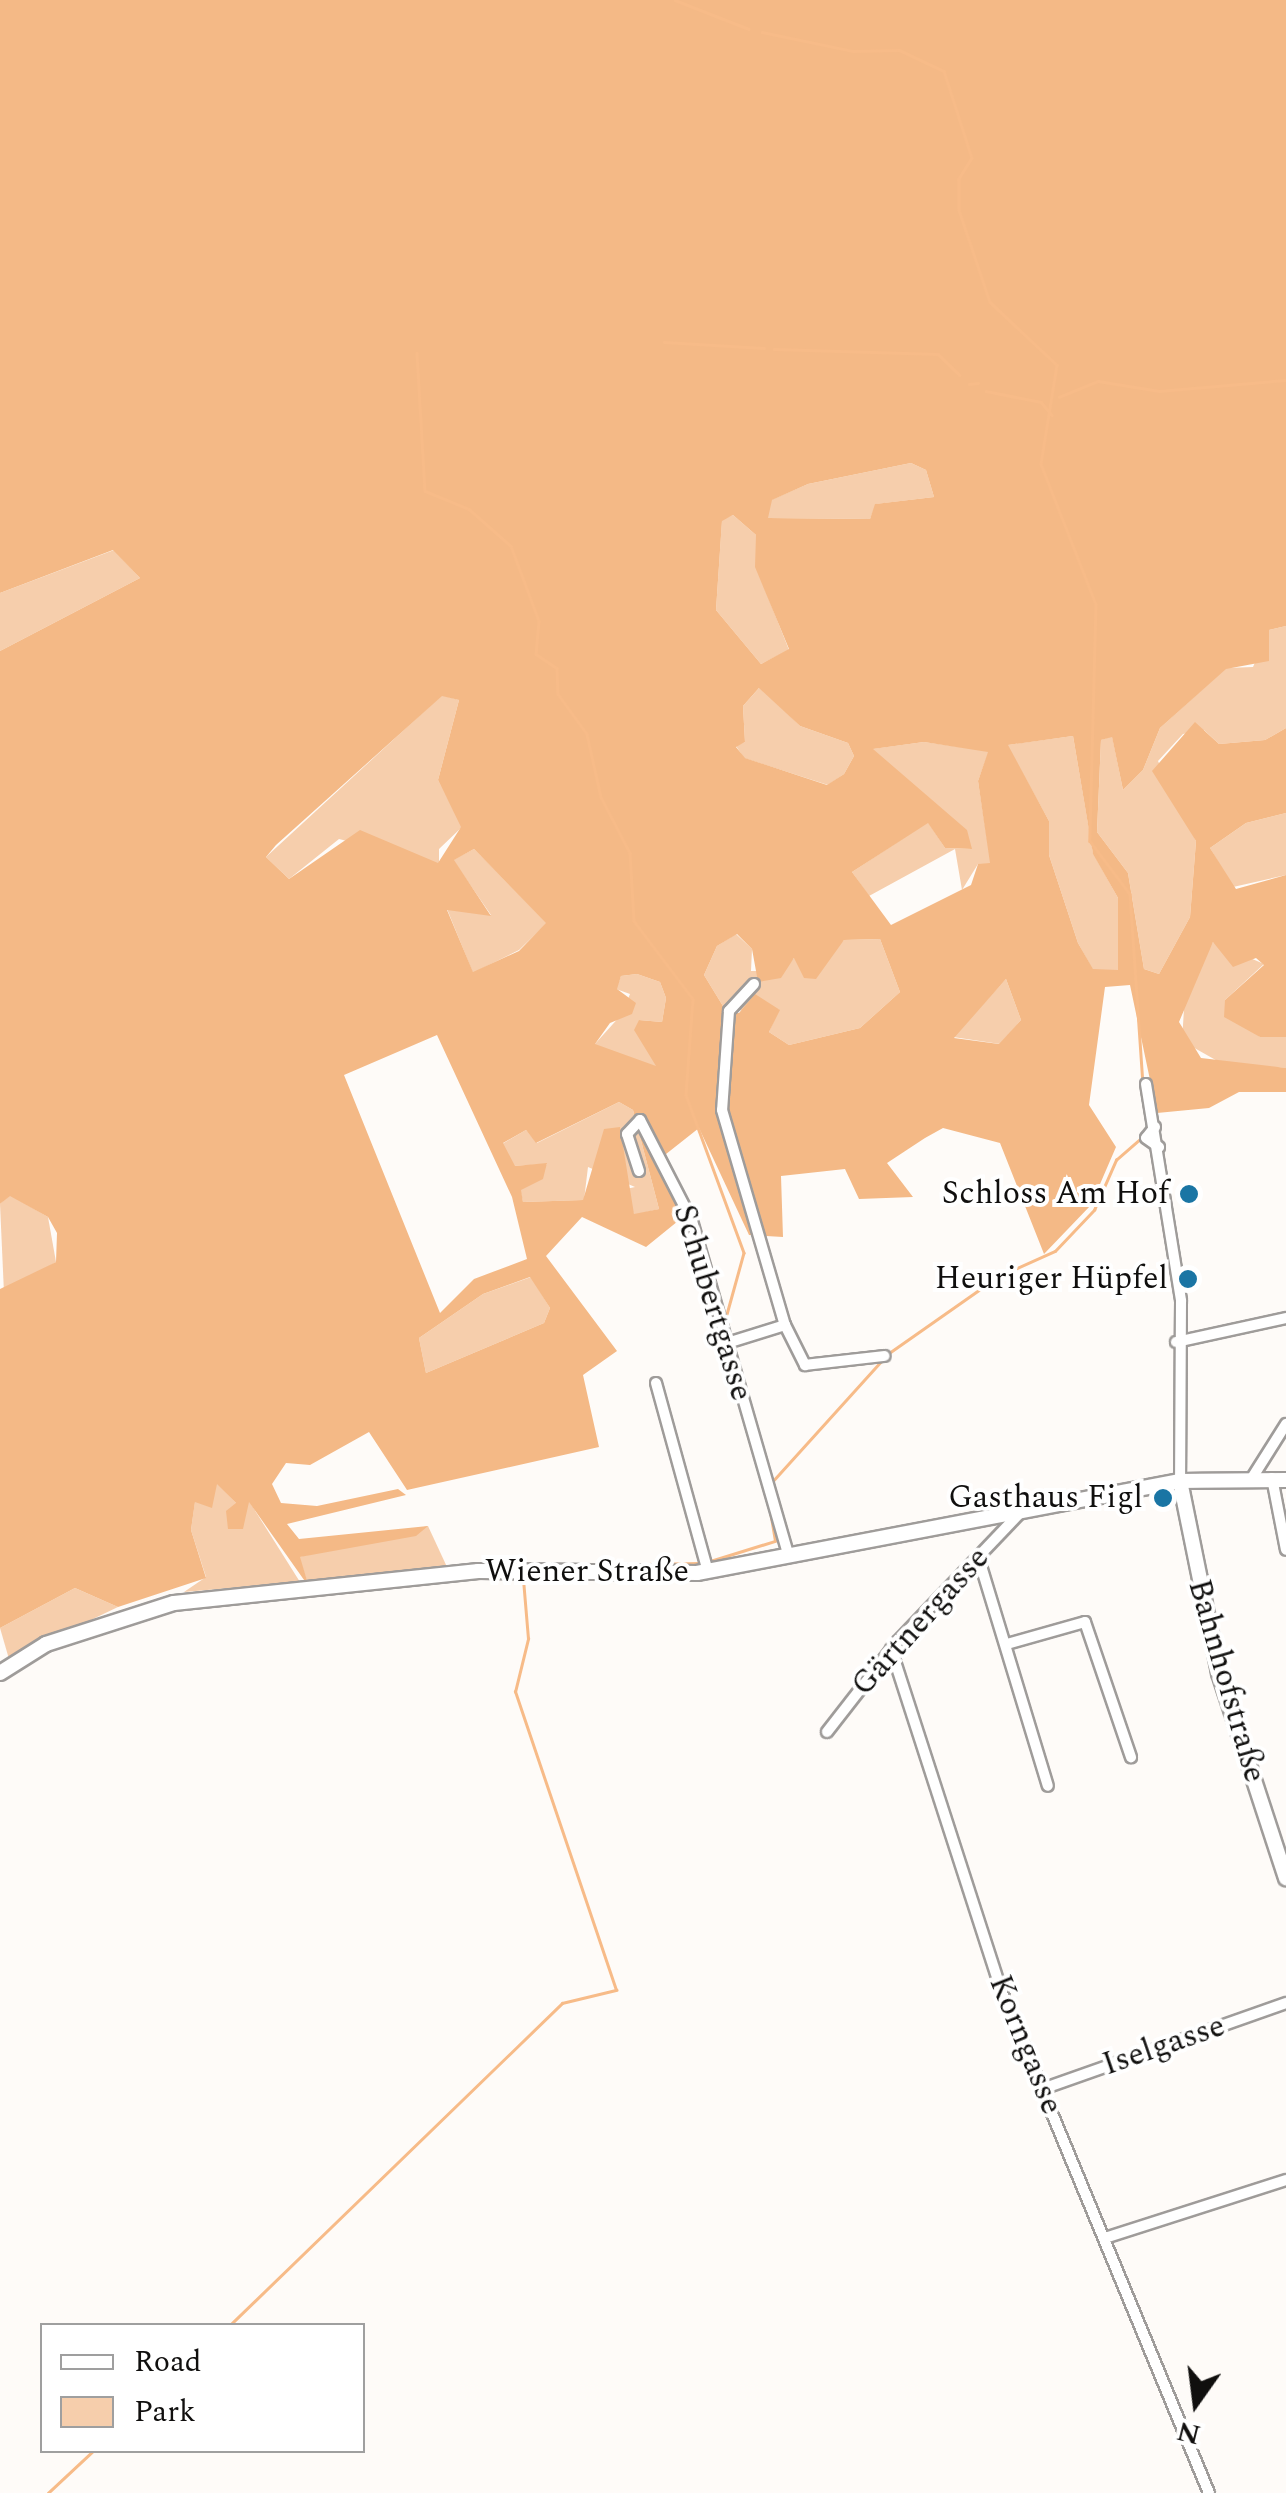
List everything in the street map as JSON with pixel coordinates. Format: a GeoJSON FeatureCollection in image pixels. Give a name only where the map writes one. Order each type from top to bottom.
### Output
{"type":"FeatureCollection","features":[{"type":"Feature","properties":{"kind":"main road","name":"Wiener Straße"},"geometry":{"type":"LineString","coordinates":[[0,1673],[46,1644],[165,1605],[522,1571],[706,1565],[1019,1514],[1180,1482],[1279,1479]]}},
{"type":"Feature","properties":{"kind":"main road","name":"Bahnhofstraße"},"geometry":{"type":"LineString","coordinates":[[1180,1482],[1219,1673],[1286,1878]]}},
{"type":"Feature","properties":{"kind":"street"},"geometry":{"type":"LineString","coordinates":[[754,984],[730,1011],[722,1110],[785,1325],[806,1365],[884,1356]]}},
{"type":"Feature","properties":{"kind":"street"},"geometry":{"type":"LineString","coordinates":[[1146,1084],[1181,1301],[1176,1342],[1180,1482]]}},
{"type":"Feature","properties":{"kind":"street","name":"Schubertgasse"},"geometry":{"type":"LineString","coordinates":[[638,1171],[627,1134],[640,1120],[692,1222],[787,1550]]}},
{"type":"Feature","properties":{"kind":"street"},"geometry":{"type":"LineString","coordinates":[[1176,1342],[1286,1318]]}},
{"type":"Feature","properties":{"kind":"street"},"geometry":{"type":"LineString","coordinates":[[728,1343],[785,1325]]}},
{"type":"Feature","properties":{"kind":"street"},"geometry":{"type":"LineString","coordinates":[[656,1384],[706,1565]]}},
{"type":"Feature","properties":{"kind":"street"},"geometry":{"type":"LineString","coordinates":[[1252,1478],[1286,1424]]}},
{"type":"Feature","properties":{"kind":"street"},"geometry":{"type":"LineString","coordinates":[[1279,1479],[1286,1550]]}},
{"type":"Feature","properties":{"kind":"street","name":"Gärtnergasse"},"geometry":{"type":"LineString","coordinates":[[827,1732],[891,1649],[1019,1514]]}},
{"type":"Feature","properties":{"kind":"street"},"geometry":{"type":"LineString","coordinates":[[978,1556],[1048,1786]]}},
{"type":"Feature","properties":{"kind":"street"},"geometry":{"type":"LineString","coordinates":[[1007,1644],[1085,1622],[1131,1757]]}},
{"type":"Feature","properties":{"kind":"street","name":"Korngasse"},"geometry":{"type":"LineString","coordinates":[[891,1649],[958,1867],[1042,2090],[1209,2493]]}},
{"type":"Feature","properties":{"kind":"street","name":"Iselgasse"},"geometry":{"type":"LineString","coordinates":[[1042,2090],[1286,2003]]}},
{"type":"Feature","properties":{"kind":"street"},"geometry":{"type":"LineString","coordinates":[[1105,2238],[1286,2180]]}},
{"type":"Feature","properties":{"kind":"green space"},"geometry":{"type":"Polygon","coordinates":[[[911,463],[926,470],[934,497],[876,504],[870,519],[767,518],[771,500],[808,484],[911,463]]]}},
{"type":"Feature","properties":{"kind":"green space"},"geometry":{"type":"Polygon","coordinates":[[[733,515],[756,535],[756,567],[789,650],[761,664],[716,610],[722,520],[733,515]]]}},
{"type":"Feature","properties":{"kind":"green space"},"geometry":{"type":"Polygon","coordinates":[[[114,550],[140,578],[0,651],[0,593],[114,550]]]}},
{"type":"Feature","properties":{"kind":"green space"},"geometry":{"type":"Polygon","coordinates":[[[1286,626],[1286,728],[1265,740],[1219,744],[1204,730],[1183,734],[1158,761],[1196,841],[1190,917],[1159,974],[1144,969],[1128,873],[1097,832],[1101,740],[1112,736],[1123,790],[1143,770],[1160,728],[1226,668],[1253,667],[1269,630],[1286,626]]]}},
{"type":"Feature","properties":{"kind":"green space"},"geometry":{"type":"Polygon","coordinates":[[[760,687],[800,726],[848,743],[854,756],[844,774],[828,785],[744,758],[736,746],[745,742],[743,706],[760,687]]]}},
{"type":"Feature","properties":{"kind":"green space"},"geometry":{"type":"Polygon","coordinates":[[[442,695],[459,700],[438,780],[462,827],[439,849],[439,864],[339,839],[289,879],[266,857],[442,695]]]}},
{"type":"Feature","properties":{"kind":"green space"},"geometry":{"type":"Polygon","coordinates":[[[1073,736],[1093,853],[1118,898],[1118,970],[1093,970],[1078,943],[1049,855],[1049,821],[1007,745],[1073,736]]]}},
{"type":"Feature","properties":{"kind":"green space"},"geometry":{"type":"Polygon","coordinates":[[[924,742],[989,751],[978,781],[991,864],[978,864],[962,890],[955,849],[869,896],[852,872],[928,822],[945,848],[971,849],[872,749],[924,742]]]}},
{"type":"Feature","properties":{"kind":"green space"},"geometry":{"type":"Polygon","coordinates":[[[1286,813],[1286,875],[1233,887],[1210,848],[1246,823],[1286,813]]]}},
{"type":"Feature","properties":{"kind":"green space"},"geometry":{"type":"Polygon","coordinates":[[[474,849],[547,923],[519,950],[473,973],[447,909],[491,915],[453,860],[474,849]]]}},
{"type":"Feature","properties":{"kind":"green space"},"geometry":{"type":"Polygon","coordinates":[[[736,934],[752,949],[751,971],[783,971],[795,957],[825,958],[844,940],[880,939],[900,992],[860,1028],[789,1045],[769,1032],[779,1009],[726,1011],[704,975],[717,946],[736,934]]]}},
{"type":"Feature","properties":{"kind":"green space"},"geometry":{"type":"Polygon","coordinates":[[[1213,942],[1264,964],[1225,1000],[1260,1037],[1286,1037],[1286,1068],[1221,1063],[1182,1041],[1185,993],[1213,942]]]}},
{"type":"Feature","properties":{"kind":"green space"},"geometry":{"type":"Polygon","coordinates":[[[637,974],[660,982],[666,998],[662,1022],[639,1020],[657,1067],[594,1045],[622,1014],[630,994],[616,989],[621,976],[637,974]]]}},
{"type":"Feature","properties":{"kind":"green space"},"geometry":{"type":"Polygon","coordinates":[[[1006,979],[1021,1020],[1000,1044],[953,1037],[1006,979]]]}},
{"type":"Feature","properties":{"kind":"green space"},"geometry":{"type":"Polygon","coordinates":[[[619,1102],[633,1110],[659,1209],[634,1215],[626,1189],[635,1187],[588,1167],[584,1200],[523,1202],[520,1189],[547,1164],[514,1166],[502,1144],[526,1130],[537,1143],[619,1102]]]}},
{"type":"Feature","properties":{"kind":"green space"},"geometry":{"type":"Polygon","coordinates":[[[10,1195],[48,1217],[56,1262],[4,1293],[0,1204],[10,1195]]]}},
{"type":"Feature","properties":{"kind":"green space"},"geometry":{"type":"Polygon","coordinates":[[[531,1277],[550,1308],[544,1323],[426,1373],[419,1338],[483,1294],[531,1277]]]}},
{"type":"Feature","properties":{"kind":"green space"},"geometry":{"type":"Polygon","coordinates":[[[217,1483],[236,1503],[249,1501],[300,1582],[184,1592],[206,1577],[191,1530],[195,1501],[217,1483]]]}},
{"type":"Feature","properties":{"kind":"green space"},"geometry":{"type":"Polygon","coordinates":[[[428,1526],[447,1567],[309,1587],[299,1557],[428,1526]]]}},
{"type":"Feature","properties":{"kind":"green space"},"geometry":{"type":"Polygon","coordinates":[[[75,1588],[118,1607],[9,1659],[0,1628],[75,1588]]]}},
{"type":"Feature","properties":{"kind":"shaded area"},"geometry":{"type":"Polygon","coordinates":[[[0,0],[1286,0],[1286,626],[1269,630],[1269,661],[1226,669],[1160,728],[1143,770],[1123,790],[1112,737],[1101,740],[1097,832],[1128,873],[1144,969],[1159,974],[1190,917],[1196,841],[1152,771],[1195,722],[1219,744],[1265,740],[1286,728],[1286,813],[1246,823],[1210,848],[1236,889],[1286,875],[1286,1037],[1260,1037],[1224,1017],[1225,1000],[1264,965],[1256,958],[1233,967],[1213,942],[1179,1022],[1201,1058],[1286,1068],[1286,1092],[1239,1092],[1209,1108],[1157,1113],[1130,985],[1105,987],[1089,1105],[1116,1147],[1091,1205],[1044,1254],[1000,1143],[943,1128],[925,1138],[887,1163],[913,1197],[859,1199],[845,1169],[781,1176],[783,1237],[749,1235],[699,1128],[661,1158],[683,1217],[646,1247],[582,1217],[546,1256],[617,1351],[583,1375],[599,1447],[407,1490],[369,1432],[310,1465],[286,1463],[272,1484],[281,1503],[317,1506],[398,1489],[406,1495],[287,1524],[299,1539],[428,1526],[416,1536],[300,1557],[309,1587],[249,1502],[243,1529],[228,1529],[226,1511],[236,1503],[217,1484],[212,1508],[195,1502],[191,1530],[206,1578],[118,1607],[75,1588],[0,1628],[0,1289],[56,1262],[57,1233],[48,1217],[10,1196],[0,1204],[0,651],[140,578],[113,550],[0,593],[0,0]],[[911,463],[808,484],[772,500],[768,518],[870,519],[875,504],[934,497],[926,470],[911,463]],[[733,515],[722,521],[716,610],[761,664],[789,649],[755,567],[756,535],[733,515]],[[759,688],[743,706],[745,742],[736,747],[745,758],[827,785],[844,774],[854,756],[848,743],[800,726],[759,688]],[[442,696],[276,845],[266,857],[289,879],[360,830],[438,863],[461,827],[438,780],[459,700],[442,696]],[[1073,736],[1008,745],[1049,821],[1049,855],[1078,943],[1093,969],[1118,970],[1118,898],[1093,854],[1073,736]],[[924,742],[873,749],[967,830],[972,849],[945,848],[928,823],[852,872],[891,925],[971,885],[978,864],[990,863],[978,781],[988,752],[924,742]],[[474,849],[454,860],[491,916],[447,910],[473,972],[519,951],[546,923],[474,849]],[[737,934],[717,946],[704,975],[726,1011],[739,1013],[755,994],[780,1010],[769,1032],[789,1045],[860,1028],[900,992],[880,939],[844,940],[816,979],[804,978],[794,958],[781,978],[758,982],[752,949],[737,934]],[[637,974],[621,976],[617,989],[636,1003],[632,1014],[610,1023],[595,1044],[656,1066],[634,1030],[639,1020],[662,1022],[666,998],[660,982],[637,974]],[[1006,979],[954,1038],[999,1044],[1021,1020],[1006,979]],[[437,1035],[344,1075],[440,1313],[474,1279],[527,1259],[512,1197],[437,1035]],[[619,1102],[536,1143],[526,1130],[503,1143],[515,1166],[547,1163],[543,1179],[521,1190],[523,1202],[583,1200],[604,1129],[620,1127],[634,1214],[659,1209],[633,1110],[619,1102]],[[530,1277],[483,1294],[419,1338],[426,1373],[544,1323],[550,1308],[530,1277]]]}},
{"type":"Feature","properties":{"kind":"waterway"},"geometry":{"type":"LineString","coordinates":[[675,0],[749,29]]}},
{"type":"Feature","properties":{"kind":"waterway"},"geometry":{"type":"LineString","coordinates":[[762,32],[853,51],[899,50],[944,71],[972,158],[959,179],[959,210],[990,302],[1057,365],[1041,464],[1096,604],[1090,841],[1130,894],[1144,1102]]}},
{"type":"Feature","properties":{"kind":"waterway"},"geometry":{"type":"LineString","coordinates":[[664,342],[764,348]]}},
{"type":"Feature","properties":{"kind":"waterway"},"geometry":{"type":"LineString","coordinates":[[774,349],[938,354],[960,375]]}},
{"type":"Feature","properties":{"kind":"waterway"},"geometry":{"type":"LineString","coordinates":[[417,353],[425,491],[469,509],[511,546],[539,621],[536,654],[557,668],[558,694],[587,734],[601,797],[630,853],[634,921],[693,999],[686,1095],[744,1253],[726,1318]]}},
{"type":"Feature","properties":{"kind":"waterway"},"geometry":{"type":"LineString","coordinates":[[1059,397],[1098,381],[1159,391],[1286,380]]}},
{"type":"Feature","properties":{"kind":"waterway"},"geometry":{"type":"LineString","coordinates":[[969,384],[978,383]]}},
{"type":"Feature","properties":{"kind":"waterway"},"geometry":{"type":"LineString","coordinates":[[986,391],[1041,402],[1052,415]]}},
{"type":"Feature","properties":{"kind":"waterway"},"geometry":{"type":"LineString","coordinates":[[889,1353],[999,1276],[1055,1251],[1094,1210],[1116,1160],[1141,1138]]}},
{"type":"Feature","properties":{"kind":"waterway"},"geometry":{"type":"LineString","coordinates":[[771,1483],[883,1359]]}},
{"type":"Feature","properties":{"kind":"waterway"},"geometry":{"type":"LineString","coordinates":[[707,1562],[775,1541],[766,1488]]}},
{"type":"Feature","properties":{"kind":"waterway"},"geometry":{"type":"LineString","coordinates":[[522,1566],[700,1563]]}},
{"type":"Feature","properties":{"kind":"waterway"},"geometry":{"type":"LineString","coordinates":[[232,2323],[562,2003],[616,1990],[515,1692],[528,1639],[523,1579]]}},
{"type":"Feature","properties":{"kind":"waterway"},"geometry":{"type":"LineString","coordinates":[[48,2493],[91,2453]]}},
{"type":"Feature","properties":{"kind":"place","name":"Schloss Am Hof"},"geometry":{"type":"Point","coordinates":[1189,1194]}},
{"type":"Feature","properties":{"kind":"place","name":"Heuriger Hüpfel"},"geometry":{"type":"Point","coordinates":[1188,1279]}},
{"type":"Feature","properties":{"kind":"place","name":"Gasthaus Figl"},"geometry":{"type":"Point","coordinates":[1163,1498]}}]}
